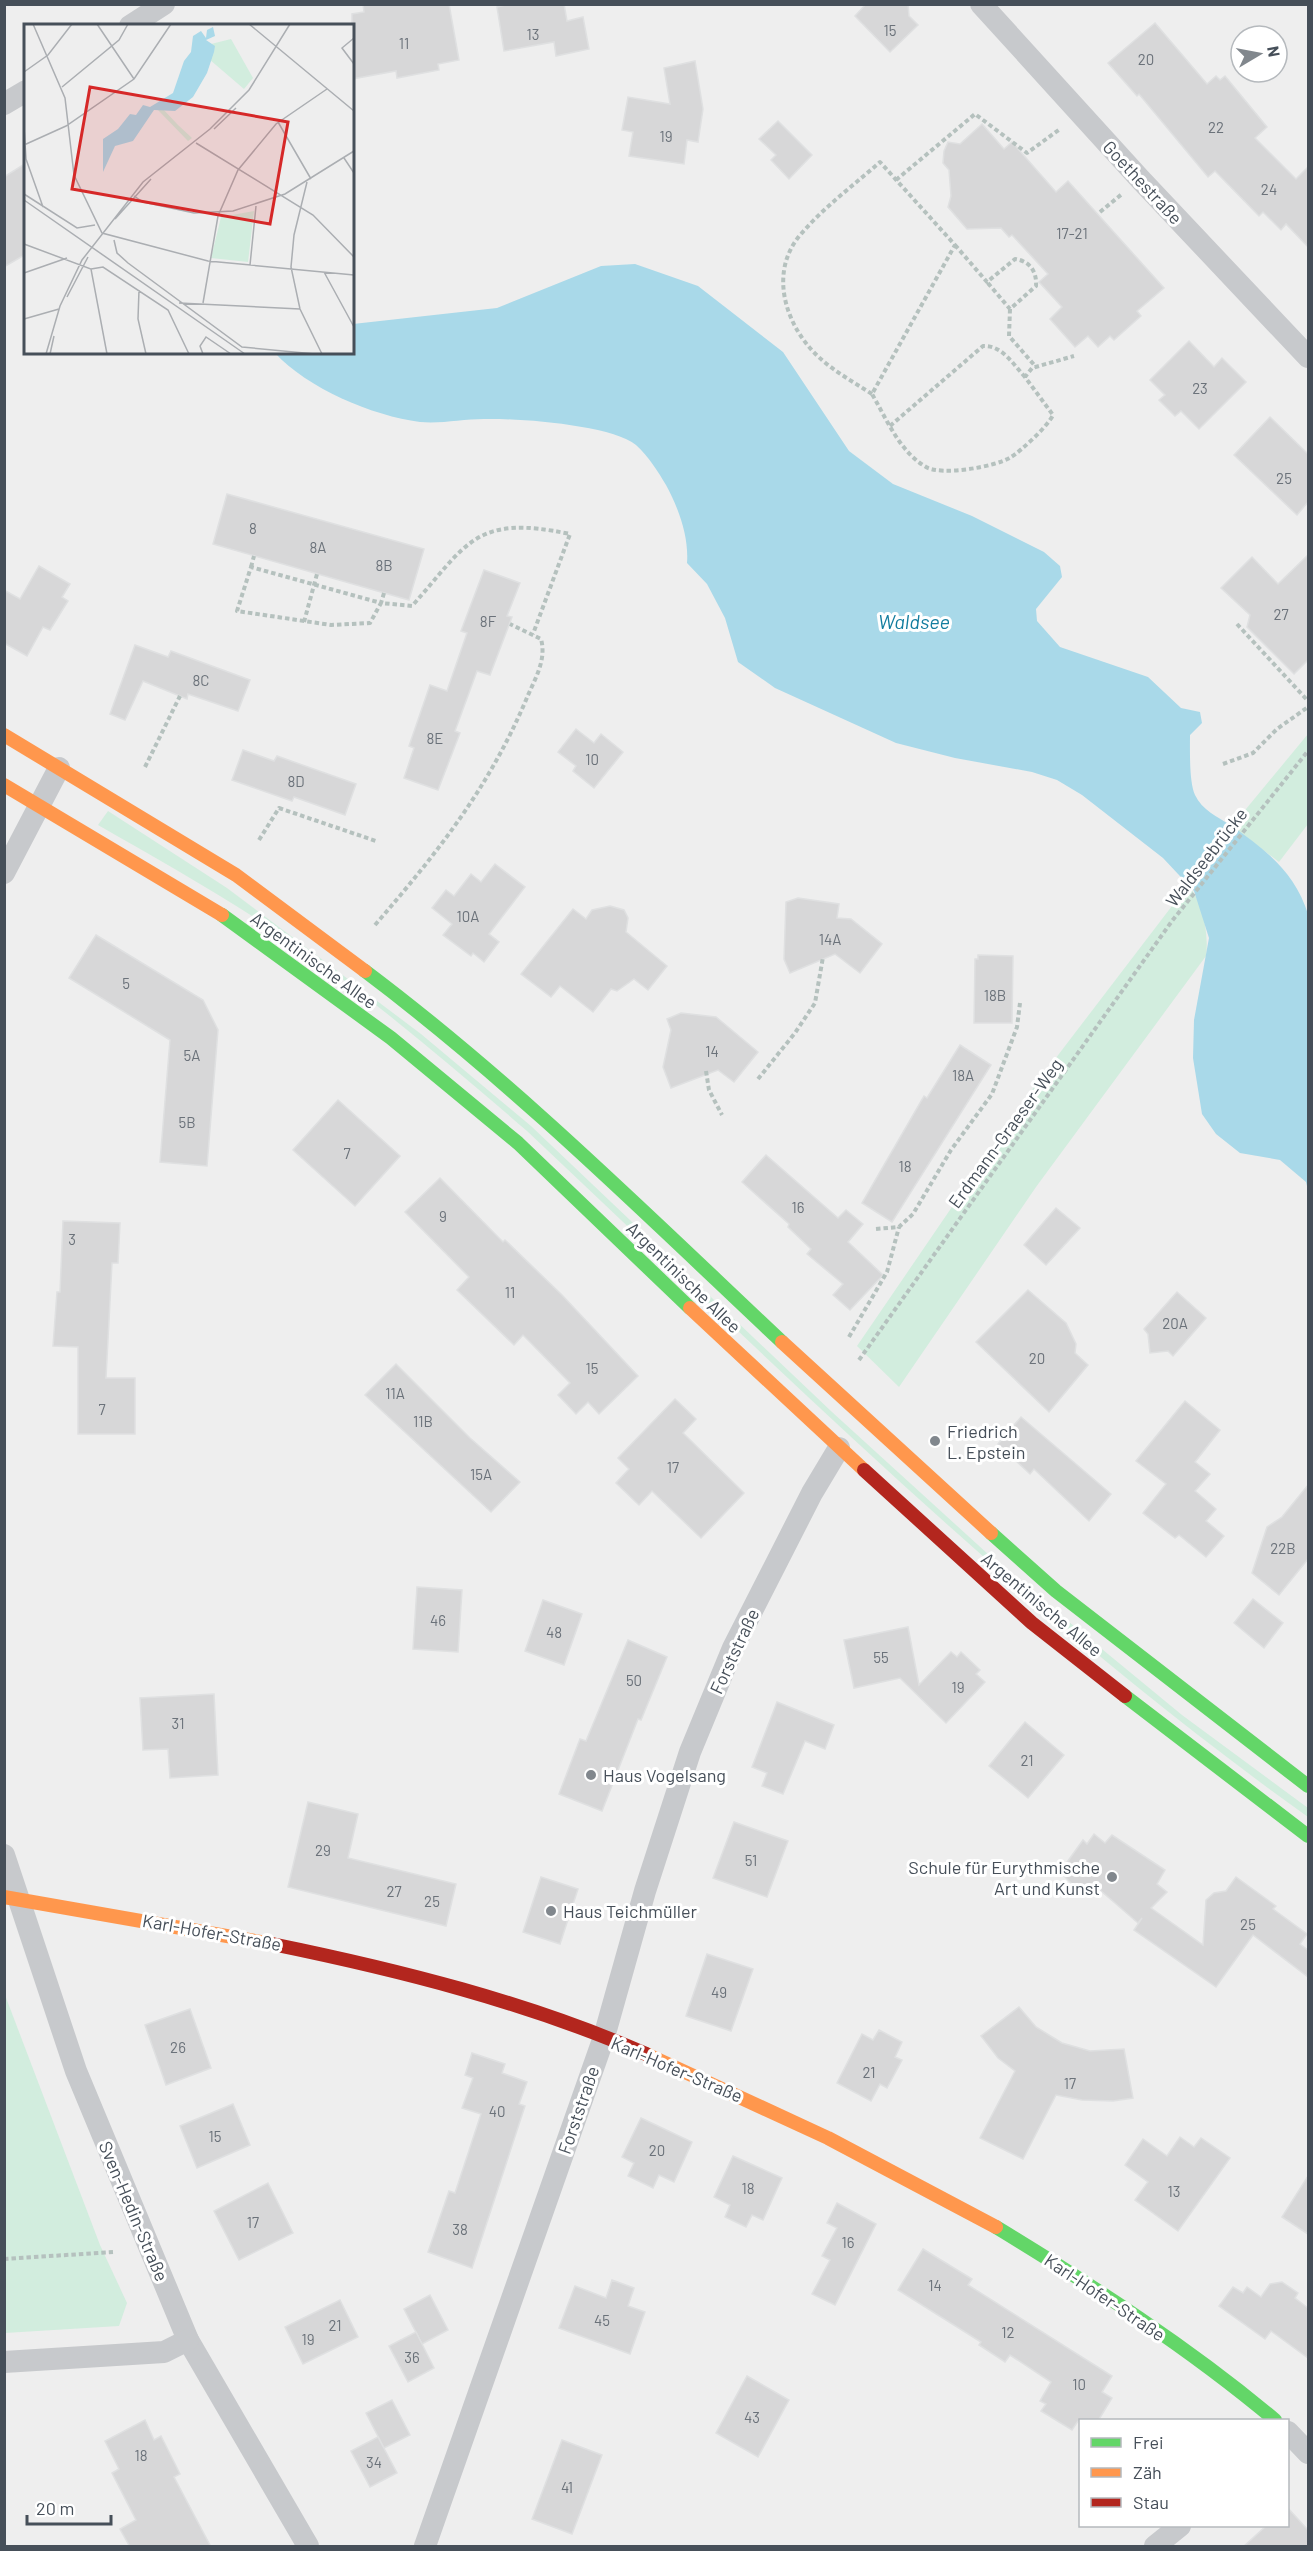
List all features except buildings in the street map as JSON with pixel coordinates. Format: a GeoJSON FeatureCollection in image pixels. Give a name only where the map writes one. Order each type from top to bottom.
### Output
{"type":"FeatureCollection","features":[{"type":"Feature","properties":{"kind":"main road","name":"Argentinische Allee"},"geometry":{"type":"LineString","coordinates":[[4,735],[236,875],[421,1013],[540,1115],[893,1446],[1056,1591],[1308,1786]]}},
{"type":"Feature","properties":{"kind":"main road","name":"Argentinische Allee"},"geometry":{"type":"LineString","coordinates":[[4,785],[211,907],[391,1038],[518,1143],[839,1448],[1032,1623],[1272,1811],[1308,1836]]}},
{"type":"Feature","properties":{"kind":"main road","name":"Karl-Hofer-Straße"},"geometry":{"type":"LineString","coordinates":[[11,1898],[185,1926],[308,1950],[461,1991],[604,2037],[789,2117],[964,2208],[1119,2303],[1271,2419]]}},
{"type":"Feature","properties":{"kind":"street"},"geometry":{"type":"LineString","coordinates":[[133,24],[164,4]]}},
{"type":"Feature","properties":{"kind":"street","name":"Goethestraße"},"geometry":{"type":"LineString","coordinates":[[981,4],[1140,179],[1308,357]]}},
{"type":"Feature","properties":{"kind":"street"},"geometry":{"type":"LineString","coordinates":[[4,104],[24,92]]}},
{"type":"Feature","properties":{"kind":"street"},"geometry":{"type":"LineString","coordinates":[[4,873],[59,768]]}},
{"type":"Feature","properties":{"kind":"street","name":"Forststraße"},"geometry":{"type":"LineString","coordinates":[[425,2547],[604,2037],[645,1890],[690,1752],[733,1648],[812,1493],[839,1448]]}},
{"type":"Feature","properties":{"kind":"street","name":"Sven-Hedin-Straße"},"geometry":{"type":"LineString","coordinates":[[4,1855],[11,1898],[76,2071],[189,2340],[308,2547]]}},
{"type":"Feature","properties":{"kind":"street"},"geometry":{"type":"LineString","coordinates":[[4,2362],[164,2352],[189,2340]]}},
{"type":"Feature","properties":{"kind":"street","name":"Karl-Hofer-Straße"},"geometry":{"type":"LineString","coordinates":[[1289,2434],[1308,2453]]}},
{"type":"Feature","properties":{"kind":"street"},"geometry":{"type":"LineString","coordinates":[[1155,2547],[1179,2527]]}},
{"type":"Feature","properties":{"kind":"path"},"geometry":{"type":"LineString","coordinates":[[896,180],[975,114],[981,116],[1026,154],[1062,127]]}},
{"type":"Feature","properties":{"kind":"path"},"geometry":{"type":"LineString","coordinates":[[890,426],[983,346],[992,345],[1000,350],[1025,377],[1053,416],[1011,457],[1002,461],[947,472],[935,472],[915,460],[890,426],[872,394],[821,359],[802,338],[786,311],[783,284],[786,256],[801,234],[880,162],[1010,309],[1009,336],[1036,367]]}},
{"type":"Feature","properties":{"kind":"path"},"geometry":{"type":"LineString","coordinates":[[1100,212],[1123,193]]}},
{"type":"Feature","properties":{"kind":"path"},"geometry":{"type":"LineString","coordinates":[[872,394],[955,245]]}},
{"type":"Feature","properties":{"kind":"path"},"geometry":{"type":"LineString","coordinates":[[987,282],[1015,259],[1024,260],[1032,267],[1037,277],[1036,286],[1010,309]]}},
{"type":"Feature","properties":{"kind":"path"},"geometry":{"type":"LineString","coordinates":[[1025,377],[1036,367],[1074,356]]}},
{"type":"Feature","properties":{"kind":"path"},"geometry":{"type":"LineString","coordinates":[[251,567],[381,603],[411,606],[454,554],[474,538],[505,528],[549,529],[570,534],[533,634]]}},
{"type":"Feature","properties":{"kind":"path"},"geometry":{"type":"LineString","coordinates":[[255,556],[237,611],[331,625],[370,623],[384,593]]}},
{"type":"Feature","properties":{"kind":"path"},"geometry":{"type":"LineString","coordinates":[[304,622],[317,574]]}},
{"type":"Feature","properties":{"kind":"path"},"geometry":{"type":"LineString","coordinates":[[375,925],[466,813],[498,762],[543,659],[541,639],[510,624]]}},
{"type":"Feature","properties":{"kind":"path"},"geometry":{"type":"LineString","coordinates":[[1237,624],[1308,701]]}},
{"type":"Feature","properties":{"kind":"path"},"geometry":{"type":"LineString","coordinates":[[145,767],[180,696]]}},
{"type":"Feature","properties":{"kind":"path"},"geometry":{"type":"LineString","coordinates":[[1223,764],[1253,753],[1277,729],[1308,707]]}},
{"type":"Feature","properties":{"kind":"path","name":"Waldseebrücke"},"geometry":{"type":"LineString","coordinates":[[1172,921],[1308,751]]}},
{"type":"Feature","properties":{"kind":"path"},"geometry":{"type":"LineString","coordinates":[[259,840],[279,808],[376,841]]}},
{"type":"Feature","properties":{"kind":"path","name":"Erdmann-Graeser-Weg"},"geometry":{"type":"LineString","coordinates":[[859,1360],[1172,921]]}},
{"type":"Feature","properties":{"kind":"path"},"geometry":{"type":"LineString","coordinates":[[758,1078],[795,1033],[815,1003],[823,957]]}},
{"type":"Feature","properties":{"kind":"path"},"geometry":{"type":"LineString","coordinates":[[849,1337],[887,1272],[899,1227],[913,1214],[951,1150],[992,1094],[1017,1027],[1020,1003]]}},
{"type":"Feature","properties":{"kind":"path"},"geometry":{"type":"LineString","coordinates":[[706,1071],[709,1090],[722,1115]]}},
{"type":"Feature","properties":{"kind":"path"},"geometry":{"type":"LineString","coordinates":[[876,1229],[899,1227]]}},
{"type":"Feature","properties":{"kind":"path"},"geometry":{"type":"LineString","coordinates":[[4,2259],[113,2252]]}},
{"type":"Feature","properties":{"kind":"green space"},"geometry":{"type":"Polygon","coordinates":[[[1308,734],[1308,824],[1279,862],[1232,826],[1308,734]]]}},
{"type":"Feature","properties":{"kind":"green space"},"geometry":{"type":"Polygon","coordinates":[[[108,811],[227,888],[421,1034],[531,1126],[832,1412],[1000,1565],[1182,1715],[1308,1808],[1308,1817],[1102,1658],[1003,1574],[906,1488],[527,1131],[436,1054],[374,1003],[278,933],[212,891],[98,825],[108,811]]]}},
{"type":"Feature","properties":{"kind":"green space"},"geometry":{"type":"Polygon","coordinates":[[[1188,885],[1198,900],[1204,919],[1207,938],[1206,956],[1036,1187],[899,1387],[857,1346],[1036,1084],[1188,885]]]}},
{"type":"Feature","properties":{"kind":"green space"},"geometry":{"type":"Polygon","coordinates":[[[5,1995],[100,2245],[127,2303],[119,2326],[5,2333],[5,1995]]]}},
{"type":"Feature","properties":{"kind":"water","name":"Waldsee"},"geometry":{"type":"Polygon","coordinates":[[[635,264],[698,286],[783,352],[849,451],[893,484],[972,516],[1044,552],[1060,566],[1062,577],[1036,609],[1037,621],[1060,647],[1148,677],[1181,708],[1200,712],[1202,723],[1190,735],[1191,774],[1195,795],[1206,809],[1255,843],[1277,863],[1295,886],[1308,914],[1308,1190],[1306,1182],[1280,1160],[1240,1153],[1216,1134],[1202,1114],[1193,1058],[1194,1020],[1209,938],[1194,891],[1163,858],[1082,795],[1057,780],[1032,772],[955,758],[896,743],[775,688],[738,662],[725,618],[707,584],[687,563],[685,533],[671,494],[645,454],[624,438],[607,432],[563,424],[518,420],[420,422],[402,419],[362,407],[323,389],[288,366],[276,354],[354,354],[354,324],[497,308],[601,266],[635,264]]]}},
{"type":"Feature","properties":{"kind":"traffic: fast"},"geometry":{"type":"LineString","coordinates":[[222,915],[391,1038],[518,1143],[690,1308]]}},
{"type":"Feature","properties":{"kind":"traffic: fast"},"geometry":{"type":"LineString","coordinates":[[365,971],[474,1058],[527,1104],[782,1342]]}},
{"type":"Feature","properties":{"kind":"traffic: fast"},"geometry":{"type":"LineString","coordinates":[[991,1533],[1056,1591],[1308,1786]]}},
{"type":"Feature","properties":{"kind":"traffic: fast"},"geometry":{"type":"LineString","coordinates":[[1125,1696],[1308,1836]]}},
{"type":"Feature","properties":{"kind":"traffic: fast"},"geometry":{"type":"LineString","coordinates":[[996,2227],[1174,2342],[1274,2419]]}},
{"type":"Feature","properties":{"kind":"traffic: slow"},"geometry":{"type":"LineString","coordinates":[[4,735],[236,875],[365,971]]}},
{"type":"Feature","properties":{"kind":"traffic: slow"},"geometry":{"type":"LineString","coordinates":[[4,785],[222,915]]}},
{"type":"Feature","properties":{"kind":"traffic: slow"},"geometry":{"type":"LineString","coordinates":[[690,1308],[864,1470]]}},
{"type":"Feature","properties":{"kind":"traffic: slow"},"geometry":{"type":"LineString","coordinates":[[782,1342],[991,1533]]}},
{"type":"Feature","properties":{"kind":"traffic: slow"},"geometry":{"type":"LineString","coordinates":[[4,1897],[272,1944]]}},
{"type":"Feature","properties":{"kind":"traffic: slow"},"geometry":{"type":"LineString","coordinates":[[646,2054],[828,2138],[996,2227]]}},
{"type":"Feature","properties":{"kind":"traffic: jam"},"geometry":{"type":"LineString","coordinates":[[864,1470],[1032,1623],[1125,1696]]}},
{"type":"Feature","properties":{"kind":"traffic: jam"},"geometry":{"type":"LineString","coordinates":[[272,1944],[462,1989],[601,2035],[646,2054]]}},
{"type":"Feature","properties":{"kind":"place","name":"Friedrich L. Epstein"},"geometry":{"type":"Point","coordinates":[935,1441]}},
{"type":"Feature","properties":{"kind":"place","name":"Haus Vogelsang"},"geometry":{"type":"Point","coordinates":[591,1775]}},
{"type":"Feature","properties":{"kind":"place","name":"Schule für Eurythmische Art und Kunst"},"geometry":{"type":"Point","coordinates":[1112,1877]}},
{"type":"Feature","properties":{"kind":"place","name":"Haus Teichmüller"},"geometry":{"type":"Point","coordinates":[551,1911]}}]}
